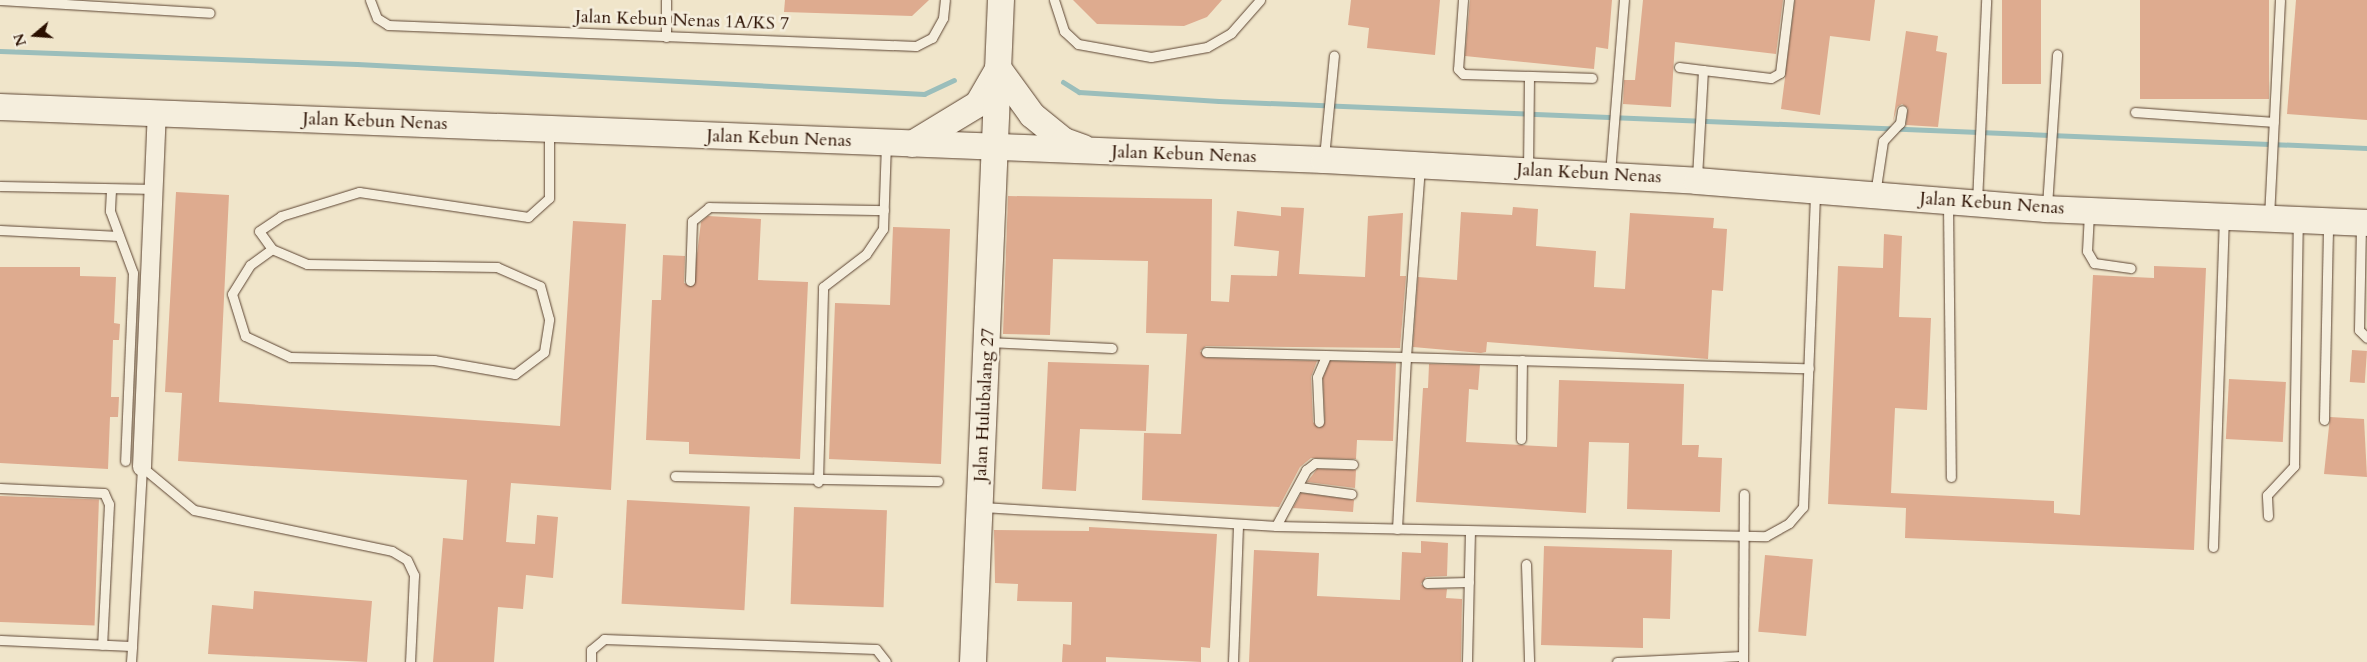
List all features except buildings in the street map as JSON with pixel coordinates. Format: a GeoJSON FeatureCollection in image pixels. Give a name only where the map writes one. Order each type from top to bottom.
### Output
{"type":"FeatureCollection","features":[{"type":"Feature","properties":{"kind":"street","name":"Jalan Hulubalang 27"},"geometry":{"type":"LineString","coordinates":[[973,662],[997,148],[1000,0]]}},
{"type":"Feature","properties":{"kind":"street"},"geometry":{"type":"LineString","coordinates":[[912,144],[978,104],[998,79],[1032,115],[1064,140],[1090,151]]}},
{"type":"Feature","properties":{"kind":"street","name":"Jalan Kebun Nenas"},"geometry":{"type":"LineString","coordinates":[[0,107],[1421,164],[1815,189],[1977,204],[2224,218],[2364,223]]}},
{"type":"Feature","properties":{"kind":"street"},"geometry":{"type":"LineString","coordinates":[[142,467],[156,189],[157,113]]}},
{"type":"Feature","properties":{"kind":"lane"},"geometry":{"type":"LineString","coordinates":[[0,0],[210,13]]}},
{"type":"Feature","properties":{"kind":"lane","name":"Jalan Kebun Nenas 1A/KS 7"},"geometry":{"type":"LineString","coordinates":[[370,0],[377,18],[388,24],[916,46],[932,38],[943,18],[945,0]]}},
{"type":"Feature","properties":{"kind":"lane"},"geometry":{"type":"LineString","coordinates":[[666,0],[666,37]]}},
{"type":"Feature","properties":{"kind":"lane"},"geometry":{"type":"LineString","coordinates":[[1054,0],[1064,31],[1078,44],[1151,57],[1207,46],[1231,33],[1260,0]]}},
{"type":"Feature","properties":{"kind":"lane"},"geometry":{"type":"LineString","coordinates":[[1463,0],[1458,69],[1463,74],[1592,78]]}},
{"type":"Feature","properties":{"kind":"lane"},"geometry":{"type":"LineString","coordinates":[[1610,176],[1624,0]]}},
{"type":"Feature","properties":{"kind":"lane"},"geometry":{"type":"LineString","coordinates":[[1680,67],[1771,78],[1780,73],[1789,0]]}},
{"type":"Feature","properties":{"kind":"lane"},"geometry":{"type":"LineString","coordinates":[[1977,204],[1986,0]]}},
{"type":"Feature","properties":{"kind":"lane"},"geometry":{"type":"LineString","coordinates":[[2268,219],[2280,0]]}},
{"type":"Feature","properties":{"kind":"lane"},"geometry":{"type":"LineString","coordinates":[[2046,208],[2053,132],[2057,54]]}},
{"type":"Feature","properties":{"kind":"lane"},"geometry":{"type":"LineString","coordinates":[[1324,160],[1334,55]]}},
{"type":"Feature","properties":{"kind":"lane"},"geometry":{"type":"LineString","coordinates":[[1697,181],[1703,70]]}},
{"type":"Feature","properties":{"kind":"lane"},"geometry":{"type":"LineString","coordinates":[[1528,170],[1530,126],[1529,76]]}},
{"type":"Feature","properties":{"kind":"lane"},"geometry":{"type":"LineString","coordinates":[[1874,195],[1883,141],[1900,123],[1902,110]]}},
{"type":"Feature","properties":{"kind":"lane"},"geometry":{"type":"LineString","coordinates":[[2135,112],[2274,122]]}},
{"type":"Feature","properties":{"kind":"lane"},"geometry":{"type":"LineString","coordinates":[[272,249],[250,265],[232,294],[245,336],[290,357],[434,360],[515,374],[544,352],[549,319],[540,286],[496,267],[307,264],[272,249],[259,230],[281,216],[359,192],[528,218],[549,198],[549,130]]}},
{"type":"Feature","properties":{"kind":"lane"},"geometry":{"type":"LineString","coordinates":[[818,482],[823,288],[866,254],[883,229],[886,143]]}},
{"type":"Feature","properties":{"kind":"lane"},"geometry":{"type":"LineString","coordinates":[[1397,529],[1406,357],[1421,164]]}},
{"type":"Feature","properties":{"kind":"lane"},"geometry":{"type":"LineString","coordinates":[[0,186],[111,190],[156,189]]}},
{"type":"Feature","properties":{"kind":"lane"},"geometry":{"type":"LineString","coordinates":[[980,507],[1276,526],[1766,536],[1789,523],[1803,507],[1815,189]]}},
{"type":"Feature","properties":{"kind":"lane"},"geometry":{"type":"LineString","coordinates":[[111,190],[110,211],[133,273],[125,461]]}},
{"type":"Feature","properties":{"kind":"lane"},"geometry":{"type":"LineString","coordinates":[[1948,202],[1951,477]]}},
{"type":"Feature","properties":{"kind":"lane"},"geometry":{"type":"LineString","coordinates":[[690,281],[692,221],[709,207],[884,210]]}},
{"type":"Feature","properties":{"kind":"lane"},"geometry":{"type":"LineString","coordinates":[[2089,211],[2087,251],[2094,263],[2131,268]]}},
{"type":"Feature","properties":{"kind":"lane"},"geometry":{"type":"LineString","coordinates":[[2213,547],[2224,218]]}},
{"type":"Feature","properties":{"kind":"lane"},"geometry":{"type":"LineString","coordinates":[[2268,516],[2267,495],[2294,466],[2298,220]]}},
{"type":"Feature","properties":{"kind":"lane"},"geometry":{"type":"LineString","coordinates":[[2324,420],[2328,222]]}},
{"type":"Feature","properties":{"kind":"lane"},"geometry":{"type":"LineString","coordinates":[[2364,223],[2359,330],[2367,338]]}},
{"type":"Feature","properties":{"kind":"lane"},"geometry":{"type":"LineString","coordinates":[[0,230],[119,236]]}},
{"type":"Feature","properties":{"kind":"lane"},"geometry":{"type":"LineString","coordinates":[[988,342],[1112,348]]}},
{"type":"Feature","properties":{"kind":"lane"},"geometry":{"type":"LineString","coordinates":[[1206,352],[1325,358],[1406,357],[1809,368]]}},
{"type":"Feature","properties":{"kind":"lane"},"geometry":{"type":"LineString","coordinates":[[1319,422],[1317,377],[1325,358]]}},
{"type":"Feature","properties":{"kind":"lane"},"geometry":{"type":"LineString","coordinates":[[1521,439],[1522,360]]}},
{"type":"Feature","properties":{"kind":"lane"},"geometry":{"type":"LineString","coordinates":[[1276,526],[1300,487],[1306,470],[1315,463],[1353,464]]}},
{"type":"Feature","properties":{"kind":"lane"},"geometry":{"type":"LineString","coordinates":[[131,662],[142,467]]}},
{"type":"Feature","properties":{"kind":"lane"},"geometry":{"type":"LineString","coordinates":[[142,467],[194,510],[392,551],[407,560],[414,575],[410,662]]}},
{"type":"Feature","properties":{"kind":"lane"},"geometry":{"type":"LineString","coordinates":[[675,476],[818,482],[938,481]]}},
{"type":"Feature","properties":{"kind":"lane"},"geometry":{"type":"LineString","coordinates":[[1300,487],[1352,494]]}},
{"type":"Feature","properties":{"kind":"lane"},"geometry":{"type":"LineString","coordinates":[[0,488],[104,493],[109,504],[102,645]]}},
{"type":"Feature","properties":{"kind":"lane"},"geometry":{"type":"LineString","coordinates":[[1617,662],[1743,659],[1741,536],[1744,494]]}},
{"type":"Feature","properties":{"kind":"lane"},"geometry":{"type":"LineString","coordinates":[[1233,662],[1238,524]]}},
{"type":"Feature","properties":{"kind":"lane"},"geometry":{"type":"LineString","coordinates":[[1467,662],[1470,531]]}},
{"type":"Feature","properties":{"kind":"lane"},"geometry":{"type":"LineString","coordinates":[[1526,564],[1529,662]]}},
{"type":"Feature","properties":{"kind":"lane"},"geometry":{"type":"LineString","coordinates":[[1427,583],[1469,582]]}},
{"type":"Feature","properties":{"kind":"lane"},"geometry":{"type":"LineString","coordinates":[[590,662],[591,650],[604,639],[876,649],[886,662]]}},
{"type":"Feature","properties":{"kind":"lane"},"geometry":{"type":"LineString","coordinates":[[0,640],[132,646]]}},
{"type":"Feature","properties":{"kind":"waterway"},"geometry":{"type":"LineString","coordinates":[[0,51],[357,64],[924,94],[954,80]]}},
{"type":"Feature","properties":{"kind":"waterway"},"geometry":{"type":"LineString","coordinates":[[1063,82],[1079,92],[1219,101],[2367,148]]}}]}
